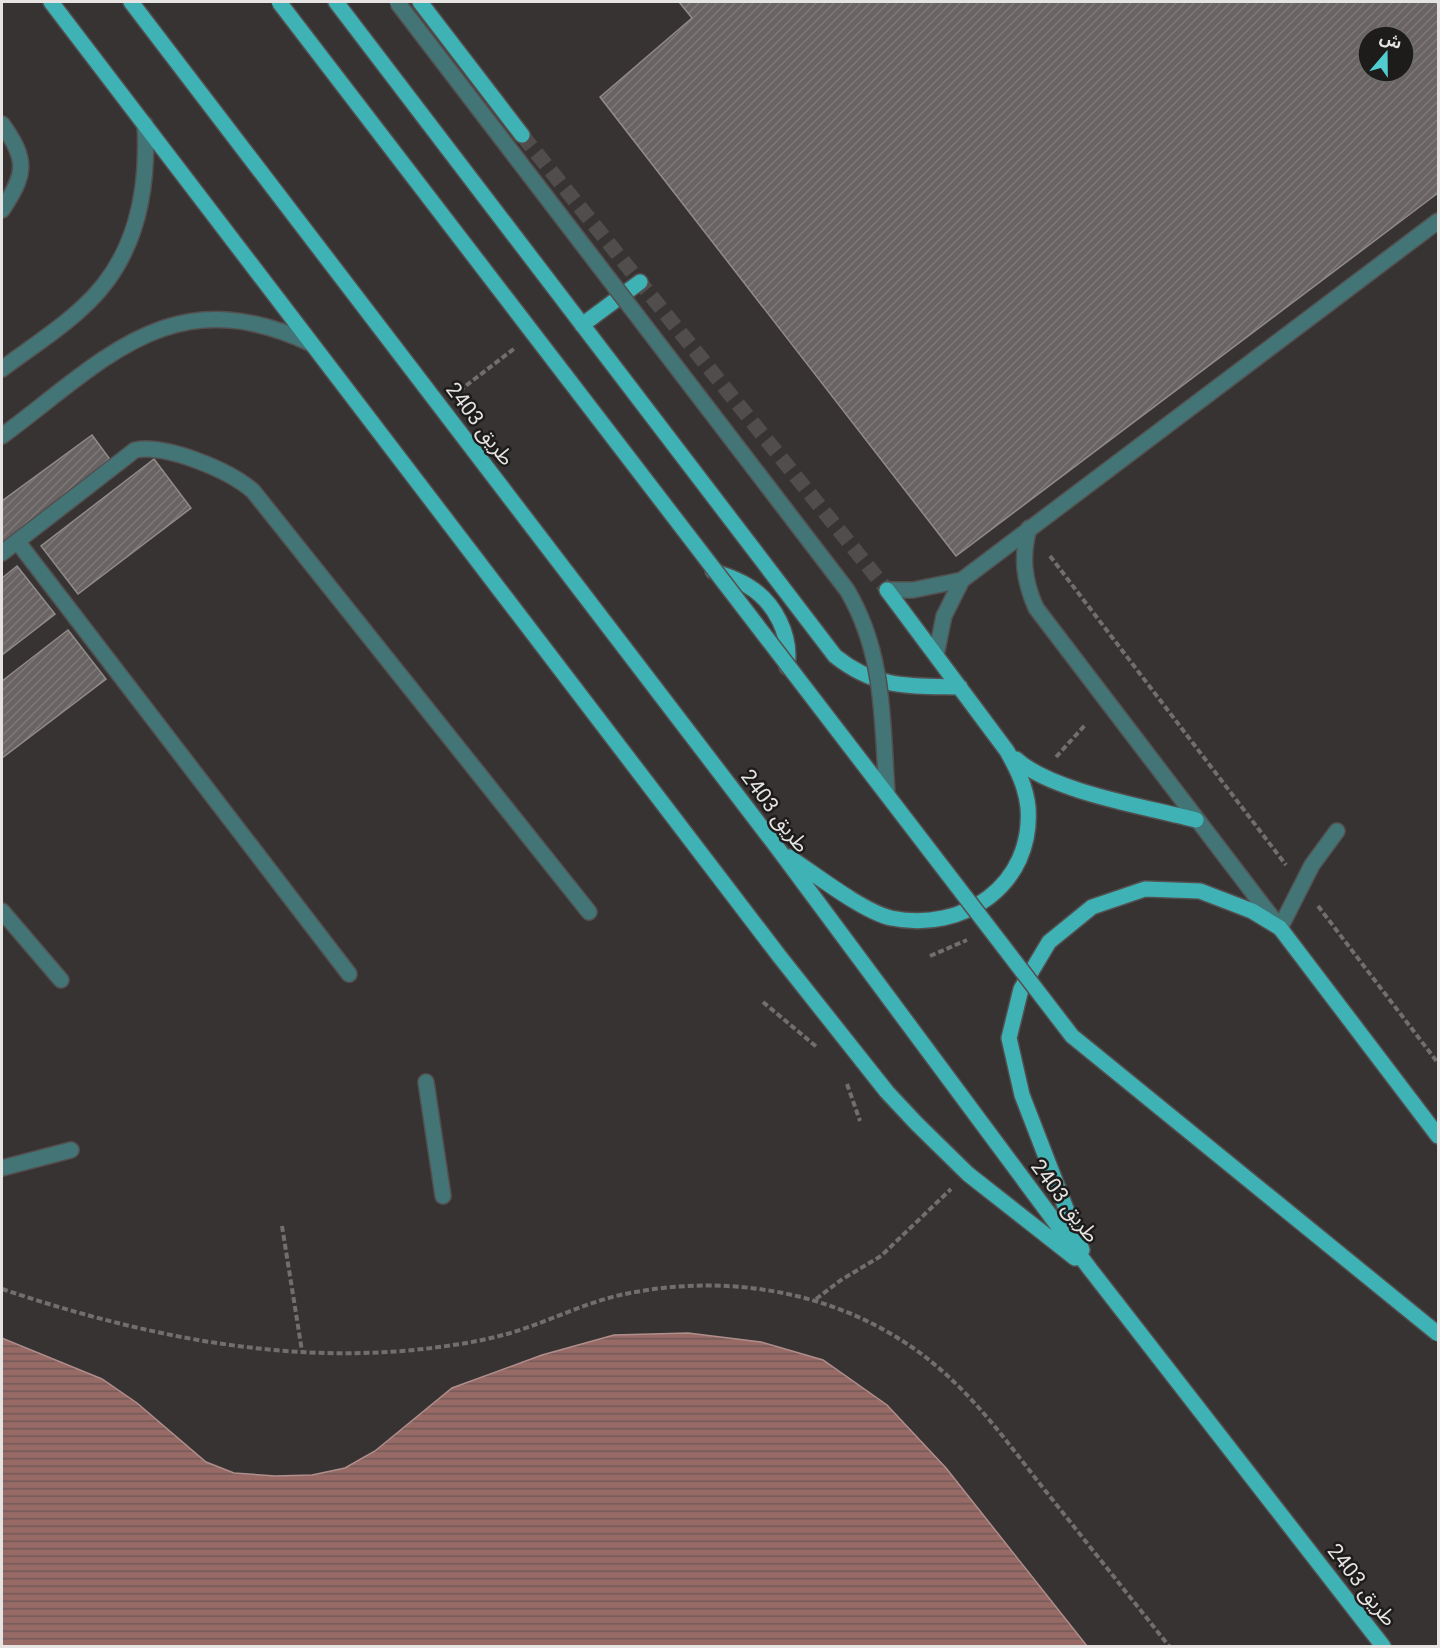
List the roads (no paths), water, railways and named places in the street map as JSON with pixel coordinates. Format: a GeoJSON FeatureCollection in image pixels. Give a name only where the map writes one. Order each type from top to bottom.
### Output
{"type":"FeatureCollection","features":[{"type":"Feature","properties":{"kind":"main road"},"geometry":{"type":"LineString","coordinates":[[51,2],[787,966],[887,1092],[968,1174],[1090,1269]]}},
{"type":"Feature","properties":{"kind":"main road","name":"طريق 2403"},"geometry":{"type":"LineString","coordinates":[[131,2],[779,850],[1090,1269],[1383,1647]]}},
{"type":"Feature","properties":{"kind":"main road"},"geometry":{"type":"LineString","coordinates":[[279,2],[713,571],[887,793],[1072,1036],[1438,1334]]}},
{"type":"Feature","properties":{"kind":"main road"},"geometry":{"type":"LineString","coordinates":[[336,2],[835,656],[867,678],[889,684],[960,687]]}},
{"type":"Feature","properties":{"kind":"main road"},"geometry":{"type":"LineString","coordinates":[[420,2],[522,135]]}},
{"type":"Feature","properties":{"kind":"main road"},"geometry":{"type":"LineString","coordinates":[[582,325],[640,282]]}},
{"type":"Feature","properties":{"kind":"main road"},"geometry":{"type":"LineString","coordinates":[[713,571],[748,586],[773,610],[787,641],[787,667]]}},
{"type":"Feature","properties":{"kind":"main road"},"geometry":{"type":"LineString","coordinates":[[779,850],[862,905],[889,918],[937,920],[949,919],[976,908],[999,889],[1011,873],[1026,837],[1028,807],[1021,778],[1007,751],[887,590]]}},
{"type":"Feature","properties":{"kind":"main road"},"geometry":{"type":"LineString","coordinates":[[1007,751],[1030,771],[1107,797],[1196,820]]}},
{"type":"Feature","properties":{"kind":"main road"},"geometry":{"type":"LineString","coordinates":[[1090,1269],[1022,1095],[1009,1038],[1021,989],[1049,942],[1092,907],[1145,889],[1200,891],[1252,911],[1280,928],[1438,1132]]}},
{"type":"Feature","properties":{"kind":"lane"},"geometry":{"type":"LineString","coordinates":[[397,2],[848,590],[862,615],[877,661],[887,793]]}},
{"type":"Feature","properties":{"kind":"lane"},"geometry":{"type":"LineString","coordinates":[[2,124],[19,150],[21,161],[17,187],[2,210]]}},
{"type":"Feature","properties":{"kind":"lane"},"geometry":{"type":"LineString","coordinates":[[2,369],[83,308],[109,277],[129,242],[142,207],[147,164],[145,124]]}},
{"type":"Feature","properties":{"kind":"lane"},"geometry":{"type":"LineString","coordinates":[[936,655],[944,616],[962,580],[1438,221]]}},
{"type":"Feature","properties":{"kind":"lane"},"geometry":{"type":"LineString","coordinates":[[2,436],[123,346],[153,331],[184,321],[238,320],[281,329],[310,343]]}},
{"type":"Feature","properties":{"kind":"lane"},"geometry":{"type":"LineString","coordinates":[[2,553],[135,450],[150,448],[162,451],[228,473],[240,480],[253,491],[589,912]]}},
{"type":"Feature","properties":{"kind":"lane"},"geometry":{"type":"LineString","coordinates":[[1029,528],[1024,548],[1023,568],[1027,588],[1036,608],[1280,928],[1301,885],[1336,831]]}},
{"type":"Feature","properties":{"kind":"lane"},"geometry":{"type":"LineString","coordinates":[[17,541],[349,974]]}},
{"type":"Feature","properties":{"kind":"lane"},"geometry":{"type":"LineString","coordinates":[[887,590],[912,590],[962,580]]}},
{"type":"Feature","properties":{"kind":"lane"},"geometry":{"type":"LineString","coordinates":[[2,910],[61,980]]}},
{"type":"Feature","properties":{"kind":"lane"},"geometry":{"type":"LineString","coordinates":[[426,1082],[443,1196]]}},
{"type":"Feature","properties":{"kind":"lane"},"geometry":{"type":"LineString","coordinates":[[2,1168],[71,1150]]}},
{"type":"Feature","properties":{"kind":"tunnel"},"geometry":{"type":"LineString","coordinates":[[522,135],[887,590]]}}]}
